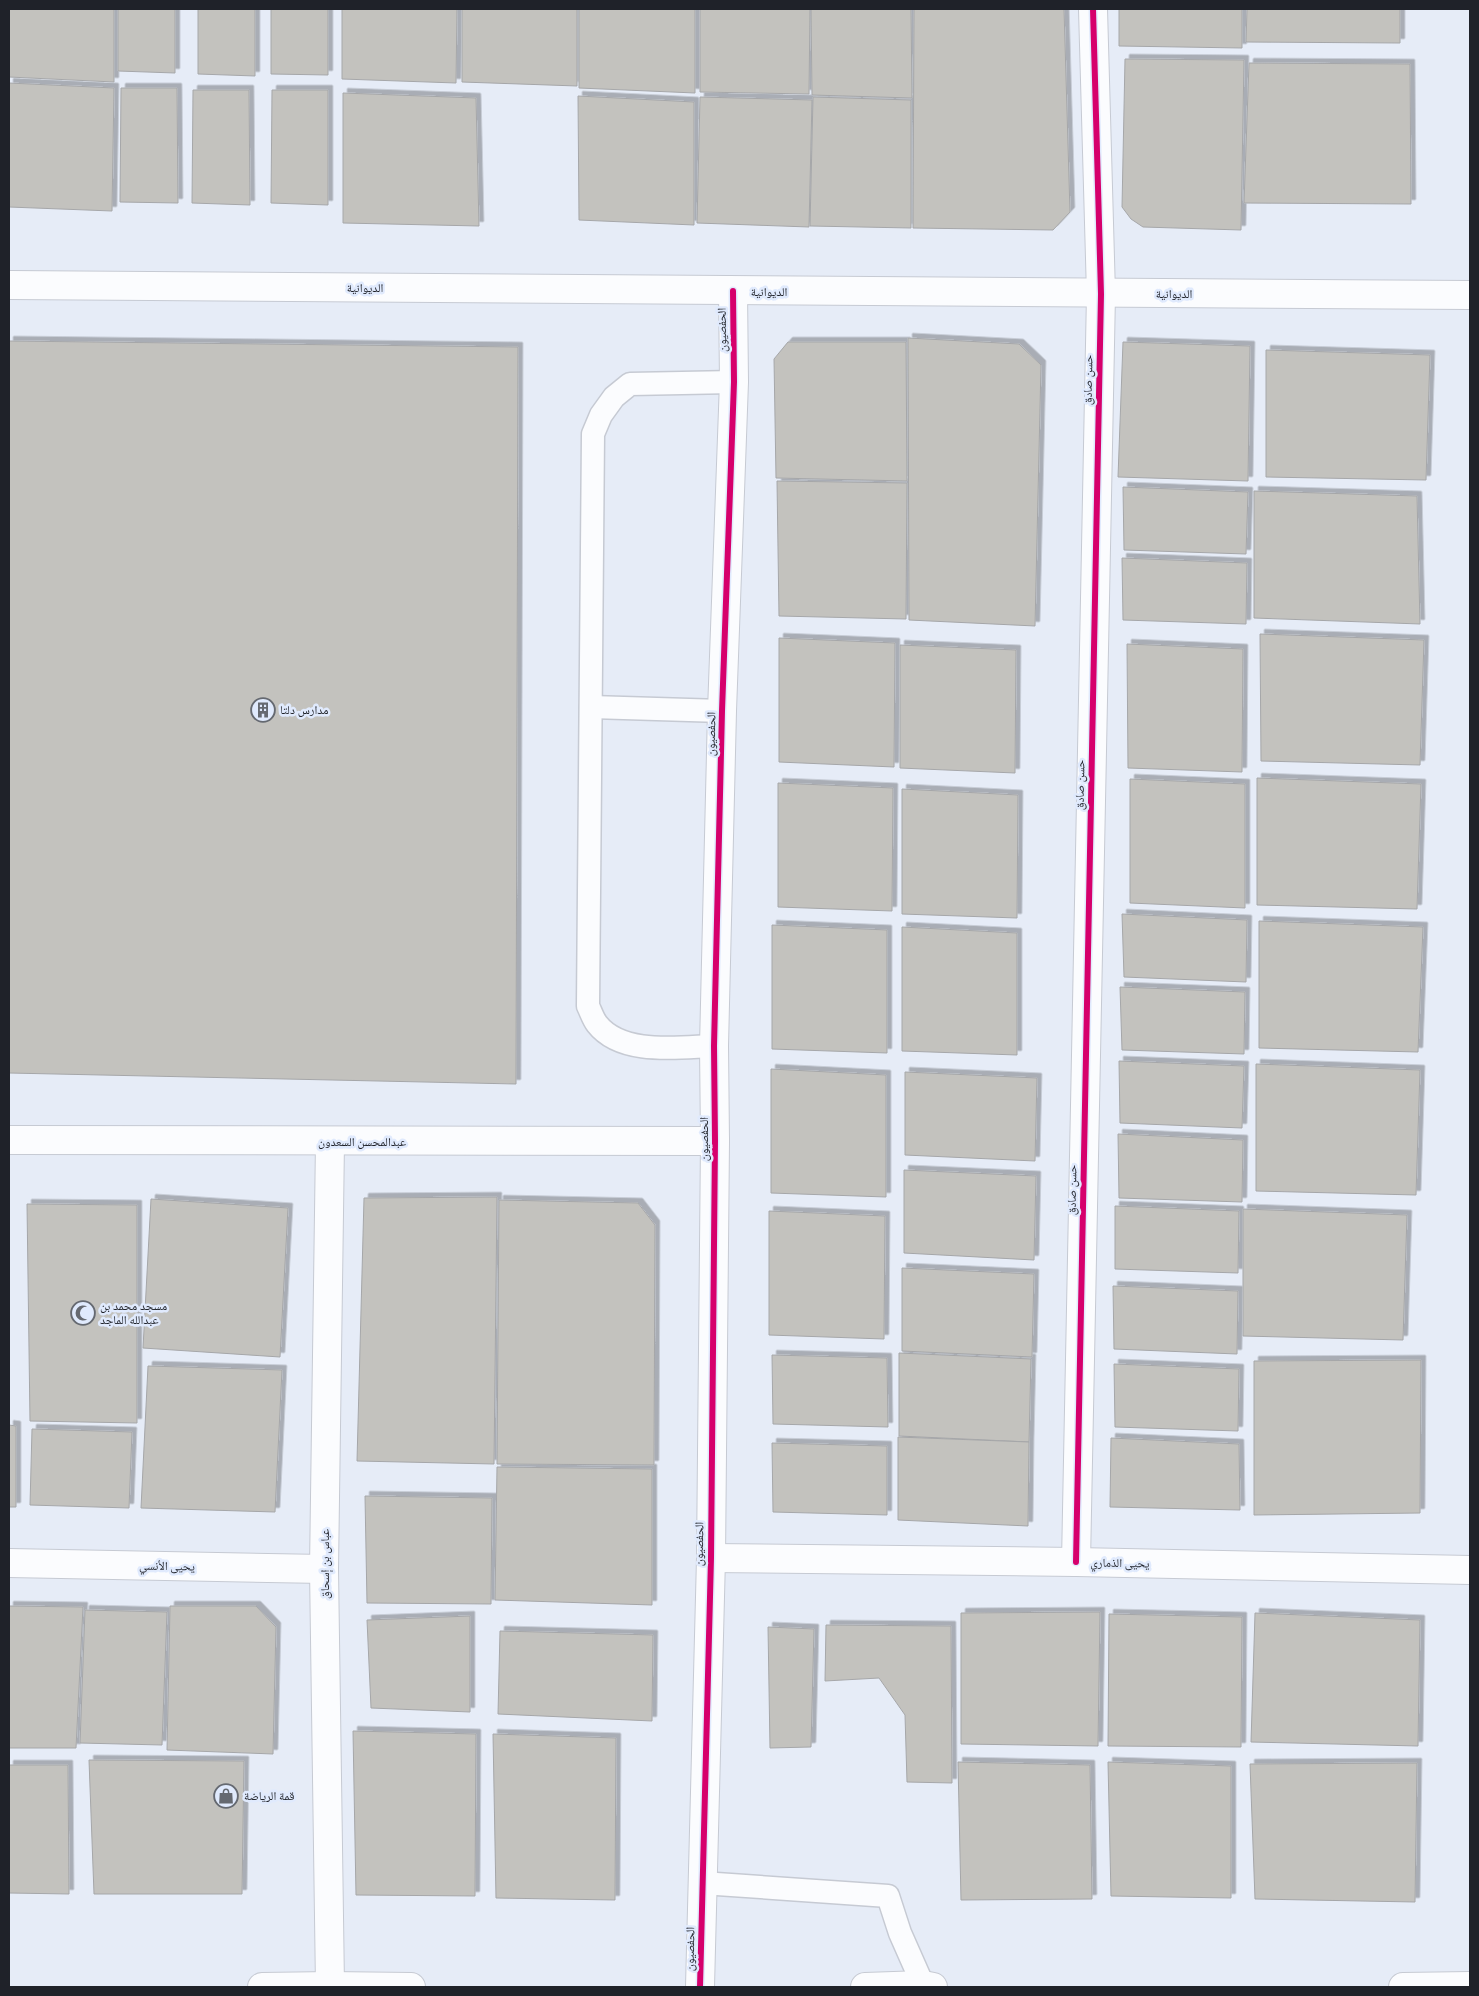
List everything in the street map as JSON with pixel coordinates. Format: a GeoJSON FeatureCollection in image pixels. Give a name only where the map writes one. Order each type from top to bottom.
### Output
{"type":"FeatureCollection","features":[{"type":"Feature","properties":{"kind":"street","name":"حسن صادق"},"geometry":{"type":"LineString","coordinates":[[1076,1562],[1101,294],[1093,9]]}},
{"type":"Feature","properties":{"kind":"street","name":"الديوانية"},"geometry":{"type":"LineString","coordinates":[[9,285],[1101,294],[1470,295]]}},
{"type":"Feature","properties":{"kind":"street","name":"الحفصيون"},"geometry":{"type":"LineString","coordinates":[[700,1987],[710,1558],[716,1141],[714,1046],[722,710],[734,382],[733,291]]}},
{"type":"Feature","properties":{"kind":"street","name":"عبدالمحسن السعدون"},"geometry":{"type":"LineString","coordinates":[[9,1140],[330,1142],[716,1141]]}},
{"type":"Feature","properties":{"kind":"street","name":"عباس بن إسحاق"},"geometry":{"type":"LineString","coordinates":[[330,1142],[324,1570],[330,1986]]}},
{"type":"Feature","properties":{"kind":"street","name":"يحيى الذماري"},"geometry":{"type":"LineString","coordinates":[[710,1558],[1076,1562],[1470,1570]]}},
{"type":"Feature","properties":{"kind":"street","name":"يحيى الأنسي"},"geometry":{"type":"LineString","coordinates":[[9,1563],[324,1570]]}},
{"type":"Feature","properties":{"kind":"street"},"geometry":{"type":"LineString","coordinates":[[1403,1987],[1466,1981]]}},
{"type":"Feature","properties":{"kind":"street"},"geometry":{"type":"LineString","coordinates":[[865,1987],[928,1986]]}},
{"type":"Feature","properties":{"kind":"street"},"geometry":{"type":"LineString","coordinates":[[262,1987],[411,1987]]}},
{"type":"Feature","properties":{"kind":"lane"},"geometry":{"type":"LineString","coordinates":[[714,1046],[643,1048],[615,1038],[597,1024],[588,1006],[593,434],[601,414],[614,397],[630,384],[734,382]]}},
{"type":"Feature","properties":{"kind":"lane"},"geometry":{"type":"LineString","coordinates":[[591,707],[722,710]]}},
{"type":"Feature","properties":{"kind":"lane"},"geometry":{"type":"LineString","coordinates":[[702,1883],[888,1896],[900,1933],[928,1986]]}},
{"type":"Feature","properties":{"kind":"building"},"geometry":{"type":"Polygon","coordinates":[[[9,9],[114,9],[114,82],[9,77],[9,9]]]}},
{"type":"Feature","properties":{"kind":"building"},"geometry":{"type":"Polygon","coordinates":[[[118,9],[175,9],[175,73],[118,71],[118,9]]]}},
{"type":"Feature","properties":{"kind":"building"},"geometry":{"type":"Polygon","coordinates":[[[198,9],[255,9],[255,76],[198,74],[198,9]]]}},
{"type":"Feature","properties":{"kind":"building"},"geometry":{"type":"Polygon","coordinates":[[[271,9],[328,9],[328,75],[271,74],[271,9]]]}},
{"type":"Feature","properties":{"kind":"building"},"geometry":{"type":"Polygon","coordinates":[[[342,9],[457,9],[456,83],[342,79],[342,9]]]}},
{"type":"Feature","properties":{"kind":"building"},"geometry":{"type":"Polygon","coordinates":[[[462,9],[577,9],[577,86],[462,82],[462,9]]]}},
{"type":"Feature","properties":{"kind":"building"},"geometry":{"type":"Polygon","coordinates":[[[579,9],[695,9],[695,93],[579,88],[579,9]]]}},
{"type":"Feature","properties":{"kind":"building"},"geometry":{"type":"Polygon","coordinates":[[[700,9],[810,9],[809,94],[700,92],[700,9]]]}},
{"type":"Feature","properties":{"kind":"building"},"geometry":{"type":"Polygon","coordinates":[[[811,9],[911,9],[912,98],[812,95],[811,9]]]}},
{"type":"Feature","properties":{"kind":"building"},"geometry":{"type":"Polygon","coordinates":[[[914,9],[1064,9],[1070,212],[1053,230],[913,228],[914,9]]]}},
{"type":"Feature","properties":{"kind":"building"},"geometry":{"type":"Polygon","coordinates":[[[1119,9],[1242,9],[1242,48],[1119,46],[1119,9]]]}},
{"type":"Feature","properties":{"kind":"building"},"geometry":{"type":"Polygon","coordinates":[[[1247,9],[1400,9],[1400,43],[1246,42],[1247,9]]]}},
{"type":"Feature","properties":{"kind":"building"},"geometry":{"type":"Polygon","coordinates":[[[1125,59],[1244,60],[1241,230],[1143,227],[1131,219],[1122,207],[1125,59]]]}},
{"type":"Feature","properties":{"kind":"building"},"geometry":{"type":"Polygon","coordinates":[[[1249,63],[1410,64],[1411,204],[1244,203],[1249,63]]]}},
{"type":"Feature","properties":{"kind":"building"},"geometry":{"type":"Polygon","coordinates":[[[9,83],[114,88],[112,211],[9,207],[9,83]]]}},
{"type":"Feature","properties":{"kind":"building"},"geometry":{"type":"Polygon","coordinates":[[[121,88],[177,88],[178,203],[120,202],[121,88]]]}},
{"type":"Feature","properties":{"kind":"building"},"geometry":{"type":"Polygon","coordinates":[[[193,90],[249,90],[250,205],[192,203],[193,90]]]}},
{"type":"Feature","properties":{"kind":"building"},"geometry":{"type":"Polygon","coordinates":[[[272,90],[328,90],[328,205],[271,203],[272,90]]]}},
{"type":"Feature","properties":{"kind":"building"},"geometry":{"type":"Polygon","coordinates":[[[343,93],[476,98],[479,226],[343,223],[343,93]]]}},
{"type":"Feature","properties":{"kind":"building"},"geometry":{"type":"Polygon","coordinates":[[[578,96],[694,102],[694,225],[579,220],[578,96]]]}},
{"type":"Feature","properties":{"kind":"building"},"geometry":{"type":"Polygon","coordinates":[[[700,97],[812,100],[809,227],[697,223],[700,97]]]}},
{"type":"Feature","properties":{"kind":"building"},"geometry":{"type":"Polygon","coordinates":[[[813,97],[911,100],[911,228],[810,226],[813,97]]]}},
{"type":"Feature","properties":{"kind":"building"},"geometry":{"type":"Polygon","coordinates":[[[908,338],[1019,344],[1041,365],[1035,626],[909,620],[908,338]]]}},
{"type":"Feature","properties":{"kind":"building","name":"مدارس دلتا"},"geometry":{"type":"Polygon","coordinates":[[[9,341],[518,347],[516,1084],[9,1073],[9,341]]]}},
{"type":"Feature","properties":{"kind":"building"},"geometry":{"type":"Polygon","coordinates":[[[788,342],[906,342],[907,481],[776,478],[774,359],[788,342]]]}},
{"type":"Feature","properties":{"kind":"building"},"geometry":{"type":"Polygon","coordinates":[[[1123,342],[1250,346],[1248,481],[1118,477],[1123,342]]]}},
{"type":"Feature","properties":{"kind":"building"},"geometry":{"type":"Polygon","coordinates":[[[1266,350],[1430,355],[1426,480],[1266,477],[1266,350]]]}},
{"type":"Feature","properties":{"kind":"building"},"geometry":{"type":"Polygon","coordinates":[[[777,481],[907,483],[906,619],[779,616],[777,481]]]}},
{"type":"Feature","properties":{"kind":"building"},"geometry":{"type":"Polygon","coordinates":[[[1123,487],[1248,492],[1246,554],[1124,550],[1123,487]]]}},
{"type":"Feature","properties":{"kind":"building"},"geometry":{"type":"Polygon","coordinates":[[[1254,491],[1417,496],[1420,624],[1254,618],[1254,491]]]}},
{"type":"Feature","properties":{"kind":"building"},"geometry":{"type":"Polygon","coordinates":[[[1122,558],[1247,563],[1246,624],[1123,620],[1122,558]]]}},
{"type":"Feature","properties":{"kind":"building"},"geometry":{"type":"Polygon","coordinates":[[[1260,634],[1424,640],[1420,765],[1261,761],[1260,634]]]}},
{"type":"Feature","properties":{"kind":"building"},"geometry":{"type":"Polygon","coordinates":[[[779,638],[895,643],[894,767],[779,762],[779,638]]]}},
{"type":"Feature","properties":{"kind":"building"},"geometry":{"type":"Polygon","coordinates":[[[1127,644],[1243,649],[1242,772],[1128,768],[1127,644]]]}},
{"type":"Feature","properties":{"kind":"building"},"geometry":{"type":"Polygon","coordinates":[[[900,645],[1016,650],[1015,773],[900,768],[900,645]]]}},
{"type":"Feature","properties":{"kind":"building"},"geometry":{"type":"Polygon","coordinates":[[[1257,778],[1421,784],[1417,909],[1257,905],[1257,778]]]}},
{"type":"Feature","properties":{"kind":"building"},"geometry":{"type":"Polygon","coordinates":[[[1130,779],[1245,784],[1245,908],[1130,903],[1130,779]]]}},
{"type":"Feature","properties":{"kind":"building"},"geometry":{"type":"Polygon","coordinates":[[[778,783],[893,788],[892,911],[778,907],[778,783]]]}},
{"type":"Feature","properties":{"kind":"building"},"geometry":{"type":"Polygon","coordinates":[[[902,789],[1018,795],[1017,918],[902,914],[902,789]]]}},
{"type":"Feature","properties":{"kind":"building"},"geometry":{"type":"Polygon","coordinates":[[[1122,914],[1247,920],[1246,982],[1124,977],[1122,914]]]}},
{"type":"Feature","properties":{"kind":"building"},"geometry":{"type":"Polygon","coordinates":[[[1259,921],[1423,927],[1418,1052],[1259,1048],[1259,921]]]}},
{"type":"Feature","properties":{"kind":"building"},"geometry":{"type":"Polygon","coordinates":[[[772,925],[887,930],[887,1053],[772,1049],[772,925]]]}},
{"type":"Feature","properties":{"kind":"building"},"geometry":{"type":"Polygon","coordinates":[[[902,927],[1017,933],[1017,1055],[902,1051],[902,927]]]}},
{"type":"Feature","properties":{"kind":"building"},"geometry":{"type":"Polygon","coordinates":[[[1120,987],[1245,992],[1244,1054],[1122,1050],[1120,987]]]}},
{"type":"Feature","properties":{"kind":"building"},"geometry":{"type":"Polygon","coordinates":[[[1119,1061],[1244,1066],[1242,1128],[1120,1123],[1119,1061]]]}},
{"type":"Feature","properties":{"kind":"building"},"geometry":{"type":"Polygon","coordinates":[[[1256,1064],[1420,1070],[1416,1195],[1256,1191],[1256,1064]]]}},
{"type":"Feature","properties":{"kind":"building"},"geometry":{"type":"Polygon","coordinates":[[[771,1069],[886,1075],[886,1197],[771,1193],[771,1069]]]}},
{"type":"Feature","properties":{"kind":"building"},"geometry":{"type":"Polygon","coordinates":[[[905,1072],[1037,1078],[1035,1161],[905,1155],[905,1072]]]}},
{"type":"Feature","properties":{"kind":"building"},"geometry":{"type":"Polygon","coordinates":[[[1118,1134],[1243,1140],[1242,1202],[1119,1198],[1118,1134]]]}},
{"type":"Feature","properties":{"kind":"building"},"geometry":{"type":"Polygon","coordinates":[[[904,1170],[1036,1176],[1034,1260],[904,1253],[904,1170]]]}},
{"type":"Feature","properties":{"kind":"building"},"geometry":{"type":"Polygon","coordinates":[[[497,1197],[494,1464],[357,1461],[364,1198],[497,1197]]]}},
{"type":"Feature","properties":{"kind":"building"},"geometry":{"type":"Polygon","coordinates":[[[151,1199],[288,1208],[280,1357],[143,1348],[151,1199]]]}},
{"type":"Feature","properties":{"kind":"building"},"geometry":{"type":"Polygon","coordinates":[[[499,1200],[638,1203],[655,1225],[654,1465],[497,1464],[499,1200]]]}},
{"type":"Feature","properties":{"kind":"building","name":"مسجد محمد بن عبدالله الماجد"},"geometry":{"type":"Polygon","coordinates":[[[27,1204],[137,1205],[137,1423],[30,1421],[27,1204]]]}},
{"type":"Feature","properties":{"kind":"building"},"geometry":{"type":"Polygon","coordinates":[[[1115,1206],[1239,1211],[1238,1273],[1115,1269],[1115,1206]]]}},
{"type":"Feature","properties":{"kind":"building"},"geometry":{"type":"Polygon","coordinates":[[[1243,1209],[1407,1215],[1403,1340],[1243,1336],[1243,1209]]]}},
{"type":"Feature","properties":{"kind":"building"},"geometry":{"type":"Polygon","coordinates":[[[769,1211],[885,1216],[884,1339],[769,1335],[769,1211]]]}},
{"type":"Feature","properties":{"kind":"building"},"geometry":{"type":"Polygon","coordinates":[[[902,1268],[1034,1274],[1032,1357],[902,1351],[902,1268]]]}},
{"type":"Feature","properties":{"kind":"building"},"geometry":{"type":"Polygon","coordinates":[[[1113,1286],[1238,1291],[1237,1354],[1114,1349],[1113,1286]]]}},
{"type":"Feature","properties":{"kind":"building"},"geometry":{"type":"Polygon","coordinates":[[[899,1353],[1031,1359],[1029,1442],[899,1436],[899,1353]]]}},
{"type":"Feature","properties":{"kind":"building"},"geometry":{"type":"Polygon","coordinates":[[[772,1355],[887,1358],[888,1427],[773,1424],[772,1355]]]}},
{"type":"Feature","properties":{"kind":"building"},"geometry":{"type":"Polygon","coordinates":[[[1421,1360],[1420,1513],[1254,1515],[1254,1361],[1421,1360]]]}},
{"type":"Feature","properties":{"kind":"building"},"geometry":{"type":"Polygon","coordinates":[[[1114,1364],[1239,1369],[1238,1431],[1115,1427],[1114,1364]]]}},
{"type":"Feature","properties":{"kind":"building"},"geometry":{"type":"Polygon","coordinates":[[[148,1366],[282,1370],[275,1512],[141,1508],[148,1366]]]}},
{"type":"Feature","properties":{"kind":"building"},"geometry":{"type":"Polygon","coordinates":[[[9,1425],[16,1426],[16,1507],[9,1507],[9,1425]]]}},
{"type":"Feature","properties":{"kind":"building"},"geometry":{"type":"Polygon","coordinates":[[[32,1429],[132,1432],[129,1508],[30,1505],[32,1429]]]}},
{"type":"Feature","properties":{"kind":"building"},"geometry":{"type":"Polygon","coordinates":[[[898,1437],[1029,1442],[1028,1526],[898,1520],[898,1437]]]}},
{"type":"Feature","properties":{"kind":"building"},"geometry":{"type":"Polygon","coordinates":[[[1111,1438],[1239,1444],[1240,1510],[1110,1507],[1111,1438]]]}},
{"type":"Feature","properties":{"kind":"building"},"geometry":{"type":"Polygon","coordinates":[[[772,1443],[887,1446],[887,1515],[773,1512],[772,1443]]]}},
{"type":"Feature","properties":{"kind":"building"},"geometry":{"type":"Polygon","coordinates":[[[497,1467],[652,1469],[652,1605],[495,1600],[497,1467]]]}},
{"type":"Feature","properties":{"kind":"building"},"geometry":{"type":"Polygon","coordinates":[[[365,1496],[492,1498],[491,1604],[367,1603],[365,1496]]]}},
{"type":"Feature","properties":{"kind":"building"},"geometry":{"type":"Polygon","coordinates":[[[9,1606],[83,1607],[76,1748],[9,1748],[9,1606]]]}},
{"type":"Feature","properties":{"kind":"building"},"geometry":{"type":"Polygon","coordinates":[[[170,1606],[256,1606],[276,1627],[273,1754],[167,1750],[170,1606]]]}},
{"type":"Feature","properties":{"kind":"building"},"geometry":{"type":"Polygon","coordinates":[[[85,1610],[167,1612],[162,1745],[80,1743],[85,1610]]]}},
{"type":"Feature","properties":{"kind":"building"},"geometry":{"type":"Polygon","coordinates":[[[1100,1612],[1098,1746],[961,1744],[961,1613],[1100,1612]]]}},
{"type":"Feature","properties":{"kind":"building"},"geometry":{"type":"Polygon","coordinates":[[[1255,1613],[1420,1620],[1418,1746],[1251,1742],[1255,1613]]]}},
{"type":"Feature","properties":{"kind":"building"},"geometry":{"type":"Polygon","coordinates":[[[1109,1614],[1242,1617],[1241,1747],[1108,1746],[1109,1614]]]}},
{"type":"Feature","properties":{"kind":"building"},"geometry":{"type":"Polygon","coordinates":[[[470,1616],[470,1712],[371,1708],[367,1620],[470,1616]]]}},
{"type":"Feature","properties":{"kind":"building"},"geometry":{"type":"Polygon","coordinates":[[[826,1625],[951,1626],[952,1783],[907,1782],[905,1715],[879,1678],[825,1681],[826,1625]]]}},
{"type":"Feature","properties":{"kind":"building"},"geometry":{"type":"Polygon","coordinates":[[[768,1627],[814,1629],[811,1747],[770,1748],[768,1627]]]}},
{"type":"Feature","properties":{"kind":"building"},"geometry":{"type":"Polygon","coordinates":[[[500,1631],[653,1635],[652,1721],[498,1714],[500,1631]]]}},
{"type":"Feature","properties":{"kind":"building"},"geometry":{"type":"Polygon","coordinates":[[[353,1731],[476,1734],[475,1896],[356,1895],[353,1731]]]}},
{"type":"Feature","properties":{"kind":"building"},"geometry":{"type":"Polygon","coordinates":[[[493,1734],[616,1738],[615,1900],[496,1898],[493,1734]]]}},
{"type":"Feature","properties":{"kind":"building"},"geometry":{"type":"Polygon","coordinates":[[[89,1760],[244,1761],[242,1894],[94,1894],[89,1760]]]}},
{"type":"Feature","properties":{"kind":"building"},"geometry":{"type":"Polygon","coordinates":[[[958,1762],[1090,1765],[1092,1899],[961,1900],[958,1762]]]}},
{"type":"Feature","properties":{"kind":"building"},"geometry":{"type":"Polygon","coordinates":[[[1108,1762],[1231,1766],[1231,1898],[1111,1896],[1108,1762]]]}},
{"type":"Feature","properties":{"kind":"building"},"geometry":{"type":"Polygon","coordinates":[[[1417,1763],[1415,1902],[1255,1899],[1250,1764],[1417,1763]]]}},
{"type":"Feature","properties":{"kind":"building"},"geometry":{"type":"Polygon","coordinates":[[[9,1765],[68,1765],[69,1894],[9,1893],[9,1765]]]}},
{"type":"Feature","properties":{"kind":"cycle path"},"geometry":{"type":"LineString","coordinates":[[1076,1562],[1101,294],[1093,9]]}},
{"type":"Feature","properties":{"kind":"cycle path"},"geometry":{"type":"LineString","coordinates":[[700,1987],[711,1558],[715,1141],[714,1046],[722,711],[734,382],[733,291]]}},
{"type":"Feature","properties":{"kind":"place","name":"مدارس دلتا"},"geometry":{"type":"Point","coordinates":[263,710]}},
{"type":"Feature","properties":{"kind":"place","name":"مسجد محمد بن عبدالله الماجد"},"geometry":{"type":"Point","coordinates":[83,1313]}},
{"type":"Feature","properties":{"kind":"place","name":"قمة الرياضة"},"geometry":{"type":"Point","coordinates":[226,1796]}}]}
